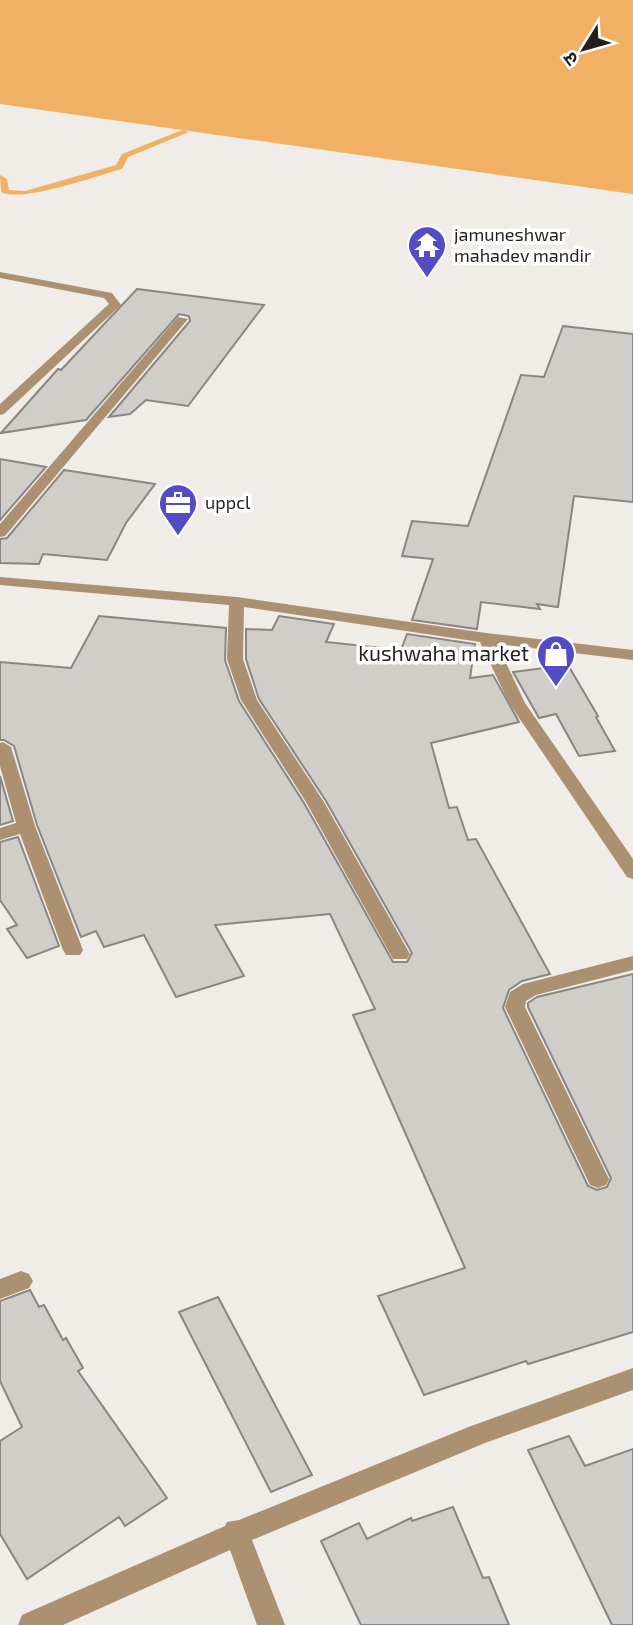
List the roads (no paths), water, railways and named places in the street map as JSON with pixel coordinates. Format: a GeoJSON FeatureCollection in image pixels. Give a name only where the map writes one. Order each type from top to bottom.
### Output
{"type":"FeatureCollection","features":[{"type":"Feature","properties":{"kind":"street"},"geometry":{"type":"LineString","coordinates":[[0,275],[108,295],[116,305],[0,411]]}},
{"type":"Feature","properties":{"kind":"street"},"geometry":{"type":"LineString","coordinates":[[0,533],[182,320]]}},
{"type":"Feature","properties":{"kind":"street"},"geometry":{"type":"LineString","coordinates":[[0,581],[237,601],[486,638],[633,655]]}},
{"type":"Feature","properties":{"kind":"street"},"geometry":{"type":"LineString","coordinates":[[237,601],[235,659],[249,700],[315,802],[400,954]]}},
{"type":"Feature","properties":{"kind":"street"},"geometry":{"type":"LineString","coordinates":[[486,638],[517,703],[633,873]]}},
{"type":"Feature","properties":{"kind":"street"},"geometry":{"type":"LineString","coordinates":[[3,747],[26,826],[73,950]]}},
{"type":"Feature","properties":{"kind":"street"},"geometry":{"type":"LineString","coordinates":[[0,834],[26,826]]}},
{"type":"Feature","properties":{"kind":"street"},"geometry":{"type":"LineString","coordinates":[[598,1179],[515,1007],[517,997],[530,989],[633,963]]}},
{"type":"Feature","properties":{"kind":"street"},"geometry":{"type":"LineString","coordinates":[[32,1625],[236,1531],[471,1438],[633,1379]]}},
{"type":"Feature","properties":{"kind":"street"},"geometry":{"type":"LineString","coordinates":[[236,1531],[271,1625]]}},
{"type":"Feature","properties":{"kind":"waterway"},"geometry":{"type":"LineString","coordinates":[[0,177],[3,179],[5,192],[25,193],[119,167],[125,156],[185,132]]}},
{"type":"Feature","properties":{"kind":"place","name":"jamuneshwar mahadev mandir"},"geometry":{"type":"Point","coordinates":[427,279]}},
{"type":"Feature","properties":{"kind":"place","name":"uppcl"},"geometry":{"type":"Point","coordinates":[178,537]}},
{"type":"Feature","properties":{"kind":"place","name":"kushwaha market"},"geometry":{"type":"Point","coordinates":[556,688]}}]}
